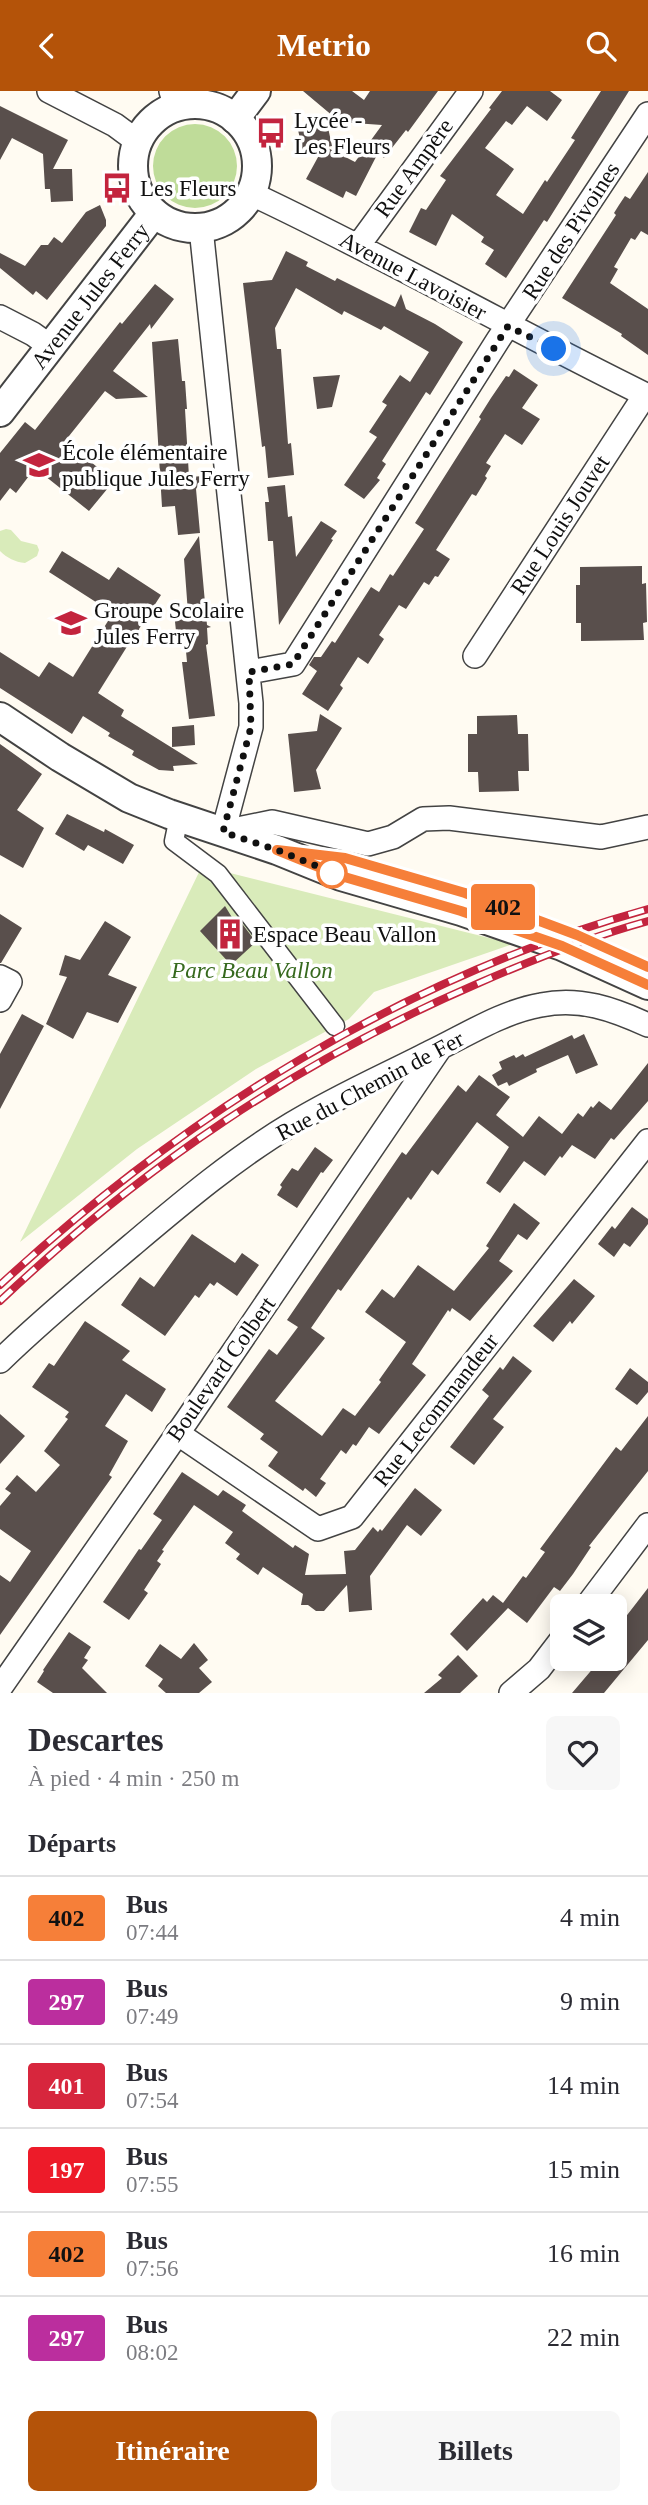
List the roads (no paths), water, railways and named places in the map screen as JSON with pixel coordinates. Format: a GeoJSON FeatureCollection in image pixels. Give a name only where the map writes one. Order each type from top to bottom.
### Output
{"type":"FeatureCollection","features":[{"type":"Feature","properties":{"kind":"street"},"geometry":{"type":"LineString","coordinates":[[49,91],[115,125],[138,142]]}},
{"type":"Feature","properties":{"kind":"street"},"geometry":{"type":"LineString","coordinates":[[235,119],[257,91]]}},
{"type":"Feature","properties":{"kind":"street","name":"Rue Ampère"},"geometry":{"type":"LineString","coordinates":[[358,246],[471,91]]}},
{"type":"Feature","properties":{"kind":"street"},"geometry":{"type":"LineString","coordinates":[[173,99],[217,108],[235,119],[249,135],[256,155],[257,177],[252,194],[237,212],[220,223],[201,228],[184,228],[168,223],[154,213],[141,198],[134,180],[133,161],[138,142],[147,127],[173,99]]}},
{"type":"Feature","properties":{"kind":"street","name":"Rue des Pivoines"},"geometry":{"type":"LineString","coordinates":[[249,672],[293,664],[508,326],[648,114]]}},
{"type":"Feature","properties":{"kind":"street","name":"Avenue Lavoisier"},"geometry":{"type":"LineString","coordinates":[[252,194],[647,396]]}},
{"type":"Feature","properties":{"kind":"street","name":"Avenue Jules Ferry"},"geometry":{"type":"LineString","coordinates":[[0,412],[154,213]]}},
{"type":"Feature","properties":{"kind":"street"},"geometry":{"type":"LineString","coordinates":[[201,228],[249,672],[251,727],[223,832]]}},
{"type":"Feature","properties":{"kind":"street"},"geometry":{"type":"LineString","coordinates":[[0,317],[51,347]]}},
{"type":"Feature","properties":{"kind":"street","name":"Rue Louis Jouvet"},"geometry":{"type":"LineString","coordinates":[[475,656],[647,396]]}},
{"type":"Feature","properties":{"kind":"street"},"geometry":{"type":"LineString","coordinates":[[0,716],[129,798],[277,850],[341,876],[461,911],[562,946],[648,985]]}},
{"type":"Feature","properties":{"kind":"street"},"geometry":{"type":"LineString","coordinates":[[179,817],[174,841],[218,874],[335,1026]]}},
{"type":"Feature","properties":{"kind":"street"},"geometry":{"type":"LineString","coordinates":[[223,832],[272,822],[368,844],[393,837],[424,819],[432,818],[601,837],[648,827]]}},
{"type":"Feature","properties":{"kind":"street"},"geometry":{"type":"LineString","coordinates":[[277,850],[345,858],[465,893],[577,935],[648,967]]}},
{"type":"Feature","properties":{"kind":"street","name":"Rue du Chemin de Fer"},"geometry":{"type":"LineString","coordinates":[[0,1361],[34,1327],[201,1187],[292,1124],[512,1013],[542,1004],[582,1003],[603,1006],[648,1025]]}},
{"type":"Feature","properties":{"kind":"street","name":"Boulevard Colbert"},"geometry":{"type":"LineString","coordinates":[[0,1688],[440,1048]]}},
{"type":"Feature","properties":{"kind":"street","name":"Rue Lecommandeur"},"geometry":{"type":"LineString","coordinates":[[177,1433],[318,1529],[352,1517],[648,1141]]}},
{"type":"Feature","properties":{"kind":"street"},"geometry":{"type":"LineString","coordinates":[[596,1594],[648,1525]]}},
{"type":"Feature","properties":{"kind":"street"},"geometry":{"type":"LineString","coordinates":[[511,1693],[539,1669],[550,1655]]}},
{"type":"Feature","properties":{"kind":"street"},"geometry":{"type":"LineString","coordinates":[[0,1688],[5,1693]]}},
{"type":"Feature","properties":{"kind":"railway"},"geometry":{"type":"LineString","coordinates":[[0,1285],[71,1223],[145,1164],[222,1109],[302,1058],[385,1013],[470,972],[558,938],[648,909]]}},
{"type":"Feature","properties":{"kind":"railway"},"geometry":{"type":"LineString","coordinates":[[0,1301],[110,1205],[225,1121],[286,1082],[412,1014],[479,983],[562,949],[648,921]]}},
{"type":"Feature","properties":{"kind":"place","name":"Lycée - Les Fleurs"},"geometry":{"type":"Point","coordinates":[271,133]}},
{"type":"Feature","properties":{"kind":"place","name":"Les Fleurs"},"geometry":{"type":"Point","coordinates":[117,188]}},
{"type":"Feature","properties":{"kind":"place","name":"École élémentaire publique Jules Ferry"},"geometry":{"type":"Point","coordinates":[39,465]}},
{"type":"Feature","properties":{"kind":"place","name":"Groupe Scolaire Jules Ferry"},"geometry":{"type":"Point","coordinates":[71,623]}},
{"type":"Feature","properties":{"kind":"place","name":"Espace Beau Vallon"},"geometry":{"type":"Point","coordinates":[230,934]}},
{"type":"Feature","properties":{"kind":"park label","name":"Parc Beau Vallon"},"geometry":{"type":"Point","coordinates":[252,970]}}]}
